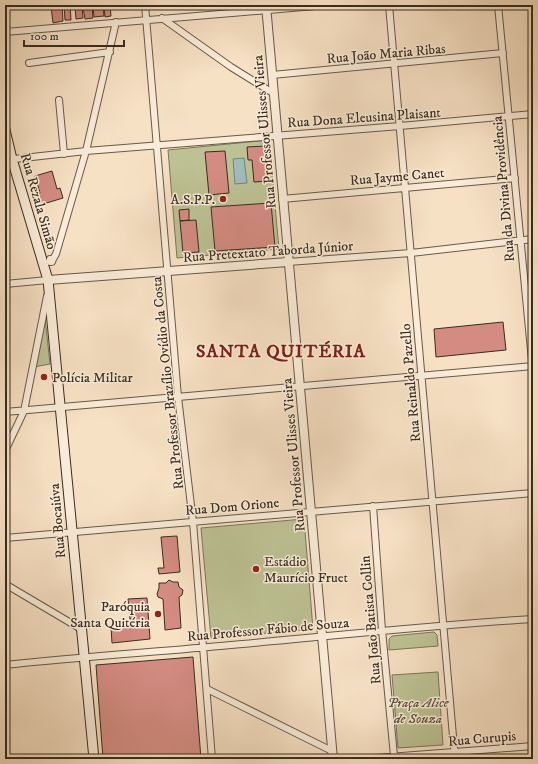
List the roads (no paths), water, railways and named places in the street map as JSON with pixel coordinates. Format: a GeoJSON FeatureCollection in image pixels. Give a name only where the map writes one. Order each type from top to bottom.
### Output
{"type":"FeatureCollection","features":[{"type":"Feature","properties":{"kind":"main road","name":"Rua Rezala Simão"},"geometry":{"type":"LineString","coordinates":[[5,130],[9,160],[48,283]]}},
{"type":"Feature","properties":{"kind":"main road","name":"Rua Bocaiúva"},"geometry":{"type":"LineString","coordinates":[[48,283],[94,759]]}},
{"type":"Feature","properties":{"kind":"street","name":"Rua Professor Brazílio Ovídio da Costa"},"geometry":{"type":"LineString","coordinates":[[145,5],[178,397],[194,522],[212,759]]}},
{"type":"Feature","properties":{"kind":"street"},"geometry":{"type":"LineString","coordinates":[[5,32],[266,7],[327,5]]}},
{"type":"Feature","properties":{"kind":"street","name":"Rua Reinaldo Pazello"},"geometry":{"type":"LineString","coordinates":[[389,5],[455,759]]}},
{"type":"Feature","properties":{"kind":"street","name":"Rua da Divina Providência"},"geometry":{"type":"LineString","coordinates":[[498,5],[533,371]]}},
{"type":"Feature","properties":{"kind":"street","name":"Rua Professor Ulisses Vieira"},"geometry":{"type":"LineString","coordinates":[[266,7],[272,75],[272,93],[300,387],[332,755]]}},
{"type":"Feature","properties":{"kind":"street"},"geometry":{"type":"LineString","coordinates":[[162,18],[231,67],[272,93]]}},
{"type":"Feature","properties":{"kind":"street"},"geometry":{"type":"LineString","coordinates":[[53,259],[56,254],[86,151],[116,22]]}},
{"type":"Feature","properties":{"kind":"street"},"geometry":{"type":"LineString","coordinates":[[29,63],[110,52]]}},
{"type":"Feature","properties":{"kind":"street","name":"Rua João Maria Ribas"},"geometry":{"type":"LineString","coordinates":[[272,75],[503,54]]}},
{"type":"Feature","properties":{"kind":"street"},"geometry":{"type":"LineString","coordinates":[[59,100],[64,154]]}},
{"type":"Feature","properties":{"kind":"street","name":"Rua Dona Eleusina Plaisant"},"geometry":{"type":"LineString","coordinates":[[9,160],[86,151],[533,114]]}},
{"type":"Feature","properties":{"kind":"street","name":"Rua Jayme Canet"},"geometry":{"type":"LineString","coordinates":[[282,199],[515,178]]}},
{"type":"Feature","properties":{"kind":"street","name":"Rua Pretextato Taborda Júnior"},"geometry":{"type":"LineString","coordinates":[[5,284],[48,283],[411,253],[533,239]]}},
{"type":"Feature","properties":{"kind":"street"},"geometry":{"type":"LineString","coordinates":[[5,451],[24,411],[48,283]]}},
{"type":"Feature","properties":{"kind":"street"},"geometry":{"type":"LineString","coordinates":[[5,412],[533,366]]}},
{"type":"Feature","properties":{"kind":"street","name":"Rua Dom Orione"},"geometry":{"type":"LineString","coordinates":[[5,538],[533,492]]}},
{"type":"Feature","properties":{"kind":"street","name":"Rua João Batista Collin"},"geometry":{"type":"LineString","coordinates":[[373,506],[382,630],[394,756]]}},
{"type":"Feature","properties":{"kind":"street"},"geometry":{"type":"LineString","coordinates":[[5,584],[81,629]]}},
{"type":"Feature","properties":{"kind":"street","name":"Rua Professor Fábio de Souza"},"geometry":{"type":"LineString","coordinates":[[5,665],[322,637],[382,630],[533,619]]}},
{"type":"Feature","properties":{"kind":"street"},"geometry":{"type":"LineString","coordinates":[[207,689],[332,755]]}},
{"type":"Feature","properties":{"kind":"street","name":"Rua Curupis"},"geometry":{"type":"LineString","coordinates":[[363,759],[533,746]]}},
{"type":"Feature","properties":{"kind":"water"},"geometry":{"type":"Polygon","coordinates":[[[244,158],[247,183],[235,184],[233,159],[244,158]]]}},
{"type":"Feature","properties":{"kind":"place","name":"A.S.P.P."},"geometry":{"type":"Point","coordinates":[223,199]}},
{"type":"Feature","properties":{"kind":"place","name":"Polícia Militar"},"geometry":{"type":"Point","coordinates":[44,377]}},
{"type":"Feature","properties":{"kind":"place","name":"Estádio Maurício Fruet"},"geometry":{"type":"Point","coordinates":[256,569]}},
{"type":"Feature","properties":{"kind":"place","name":"Paróquia Santa Quitéria"},"geometry":{"type":"Point","coordinates":[158,614]}},
{"type":"Feature","properties":{"kind":"district","name":"SANTA QUITÉRIA"},"geometry":{"type":"Point","coordinates":[281,351]}},
{"type":"Feature","properties":{"kind":"park label","name":"Praça Alice de Souza"},"geometry":{"type":"Point","coordinates":[418,710]}}]}
